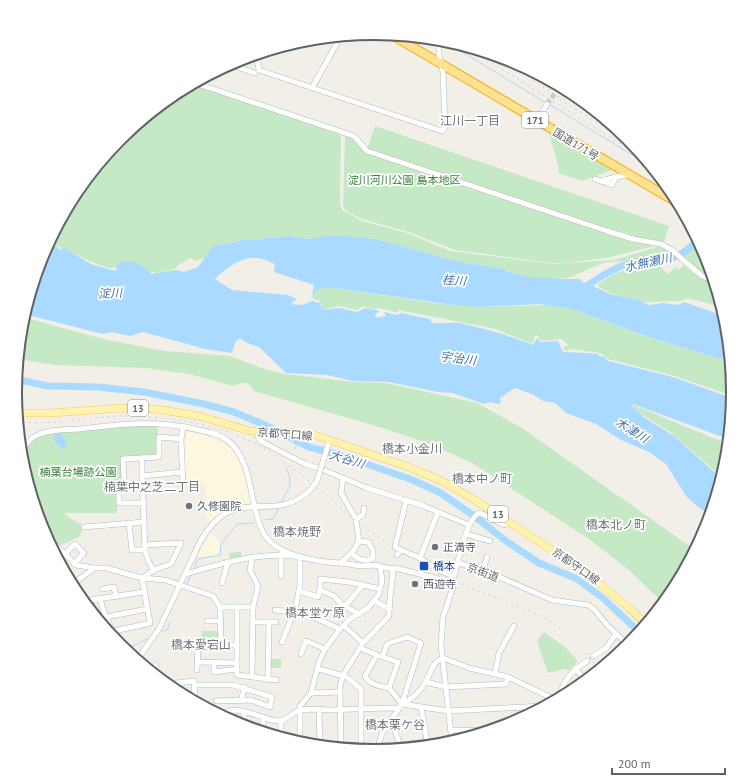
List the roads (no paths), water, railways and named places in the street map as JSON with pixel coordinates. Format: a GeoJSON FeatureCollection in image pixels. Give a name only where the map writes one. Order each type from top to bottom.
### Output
{"type":"FeatureCollection","features":[{"type":"Feature","properties":{"kind":"highway","name":"国道171号"},"geometry":{"type":"LineString","coordinates":[[403,42],[668,197]]}},
{"type":"Feature","properties":{"kind":"main road","name":"京都守口線"},"geometry":{"type":"LineString","coordinates":[[23,413],[50,413],[122,408],[156,409],[199,416],[257,432],[308,434],[329,443],[406,466],[442,482],[508,521],[587,573],[642,620]]}},
{"type":"Feature","properties":{"kind":"street"},"geometry":{"type":"LineString","coordinates":[[312,88],[338,42]]}},
{"type":"Feature","properties":{"kind":"street"},"geometry":{"type":"LineString","coordinates":[[257,60],[259,70],[442,131],[445,127],[439,46]]}},
{"type":"Feature","properties":{"kind":"street"},"geometry":{"type":"LineString","coordinates":[[239,67],[255,73]]}},
{"type":"Feature","properties":{"kind":"street"},"geometry":{"type":"LineString","coordinates":[[201,85],[354,136],[367,151],[633,240],[661,244],[672,250],[702,276],[707,278]]}},
{"type":"Feature","properties":{"kind":"street"},"geometry":{"type":"LineString","coordinates":[[537,121],[547,104]]}},
{"type":"Feature","properties":{"kind":"street"},"geometry":{"type":"LineString","coordinates":[[595,179],[612,185],[616,177],[628,174]]}},
{"type":"Feature","properties":{"kind":"street"},"geometry":{"type":"LineString","coordinates":[[26,446],[33,438],[48,432],[140,422],[183,426],[217,434],[228,440],[240,454],[245,464],[259,523],[264,535],[273,544],[300,557]]}},
{"type":"Feature","properties":{"kind":"street"},"geometry":{"type":"LineString","coordinates":[[182,483],[181,440],[183,426]]}},
{"type":"Feature","properties":{"kind":"street"},"geometry":{"type":"LineString","coordinates":[[257,432],[259,439],[264,443],[305,464],[343,479],[438,512],[469,525]]}},
{"type":"Feature","properties":{"kind":"street"},"geometry":{"type":"LineString","coordinates":[[144,503],[119,504],[119,487],[124,480],[123,459],[159,458],[159,437],[181,440]]}},
{"type":"Feature","properties":{"kind":"street"},"geometry":{"type":"LineString","coordinates":[[140,655],[159,629],[180,586],[190,573],[205,531],[213,522],[231,510],[255,506],[288,505],[300,500],[317,481],[329,443]]}},
{"type":"Feature","properties":{"kind":"street"},"geometry":{"type":"LineString","coordinates":[[142,458],[145,547],[148,560],[154,571]]}},
{"type":"Feature","properties":{"kind":"street"},"geometry":{"type":"LineString","coordinates":[[142,476],[182,472]]}},
{"type":"Feature","properties":{"kind":"street"},"geometry":{"type":"LineString","coordinates":[[341,563],[351,553],[359,541],[356,519],[341,492],[343,479]]}},
{"type":"Feature","properties":{"kind":"street"},"geometry":{"type":"LineString","coordinates":[[406,501],[395,547],[420,558],[440,571],[454,576],[458,563]]}},
{"type":"Feature","properties":{"kind":"street"},"geometry":{"type":"LineString","coordinates":[[356,519],[363,515],[364,508]]}},
{"type":"Feature","properties":{"kind":"street"},"geometry":{"type":"LineString","coordinates":[[420,558],[438,512]]}},
{"type":"Feature","properties":{"kind":"street","name":"京街道"},"geometry":{"type":"LineString","coordinates":[[508,521],[504,525],[480,513],[476,514],[469,525],[458,563],[483,570],[552,600],[588,605],[594,609],[623,641]]}},
{"type":"Feature","properties":{"kind":"street"},"geometry":{"type":"LineString","coordinates":[[84,527],[144,522]]}},
{"type":"Feature","properties":{"kind":"street"},"geometry":{"type":"LineString","coordinates":[[129,523],[132,550],[181,543],[171,564],[142,578]]}},
{"type":"Feature","properties":{"kind":"street"},"geometry":{"type":"LineString","coordinates":[[466,534],[490,541]]}},
{"type":"Feature","properties":{"kind":"street"},"geometry":{"type":"LineString","coordinates":[[351,553],[362,560],[373,558],[373,550],[368,542],[359,541]]}},
{"type":"Feature","properties":{"kind":"street"},"geometry":{"type":"LineString","coordinates":[[65,554],[75,544],[84,553],[74,564]]}},
{"type":"Feature","properties":{"kind":"street"},"geometry":{"type":"LineString","coordinates":[[58,548],[74,564],[85,568],[106,568],[142,578],[165,580],[213,596],[220,607],[220,645]]}},
{"type":"Feature","properties":{"kind":"street"},"geometry":{"type":"LineString","coordinates":[[397,556],[400,550]]}},
{"type":"Feature","properties":{"kind":"street"},"geometry":{"type":"LineString","coordinates":[[190,573],[228,562],[281,554],[314,561],[380,566],[436,578],[453,587],[443,617],[441,645],[451,735]]}},
{"type":"Feature","properties":{"kind":"street"},"geometry":{"type":"LineString","coordinates":[[281,554],[281,576]]}},
{"type":"Feature","properties":{"kind":"street"},"geometry":{"type":"LineString","coordinates":[[282,642],[294,610],[299,591],[300,557]]}},
{"type":"Feature","properties":{"kind":"street"},"geometry":{"type":"LineString","coordinates":[[252,558],[250,570],[258,586],[253,607],[252,622],[252,677]]}},
{"type":"Feature","properties":{"kind":"street"},"geometry":{"type":"LineString","coordinates":[[483,570],[487,558]]}},
{"type":"Feature","properties":{"kind":"street"},"geometry":{"type":"LineString","coordinates":[[222,583],[228,562]]}},
{"type":"Feature","properties":{"kind":"street"},"geometry":{"type":"LineString","coordinates":[[300,736],[301,702],[311,693],[319,669],[319,662],[325,649],[342,627],[375,601],[382,581],[380,566]]}},
{"type":"Feature","properties":{"kind":"street"},"geometry":{"type":"LineString","coordinates":[[77,581],[96,568]]}},
{"type":"Feature","properties":{"kind":"street"},"geometry":{"type":"LineString","coordinates":[[341,742],[340,692],[344,675],[362,645],[388,619],[393,569]]}},
{"type":"Feature","properties":{"kind":"street"},"geometry":{"type":"LineString","coordinates":[[142,578],[150,623],[159,629]]}},
{"type":"Feature","properties":{"kind":"street"},"geometry":{"type":"LineString","coordinates":[[299,591],[318,597],[320,590],[320,579],[380,589]]}},
{"type":"Feature","properties":{"kind":"street"},"geometry":{"type":"LineString","coordinates":[[344,607],[363,585]]}},
{"type":"Feature","properties":{"kind":"street"},"geometry":{"type":"LineString","coordinates":[[103,589],[114,587],[116,597]]}},
{"type":"Feature","properties":{"kind":"street"},"geometry":{"type":"LineString","coordinates":[[320,590],[334,596],[344,607],[358,614]]}},
{"type":"Feature","properties":{"kind":"street"},"geometry":{"type":"LineString","coordinates":[[90,600],[144,592]]}},
{"type":"Feature","properties":{"kind":"street"},"geometry":{"type":"LineString","coordinates":[[100,599],[108,622]]}},
{"type":"Feature","properties":{"kind":"street"},"geometry":{"type":"LineString","coordinates":[[375,601],[389,609]]}},
{"type":"Feature","properties":{"kind":"street"},"geometry":{"type":"LineString","coordinates":[[220,607],[253,607]]}},
{"type":"Feature","properties":{"kind":"street"},"geometry":{"type":"LineString","coordinates":[[237,607],[237,675],[277,680]]}},
{"type":"Feature","properties":{"kind":"street"},"geometry":{"type":"LineString","coordinates":[[106,617],[147,609]]}},
{"type":"Feature","properties":{"kind":"street"},"geometry":{"type":"LineString","coordinates":[[276,610],[294,610],[342,627],[362,645],[377,655],[396,660],[399,663],[389,688]]}},
{"type":"Feature","properties":{"kind":"street"},"geometry":{"type":"LineString","coordinates":[[207,621],[221,621]]}},
{"type":"Feature","properties":{"kind":"street"},"geometry":{"type":"LineString","coordinates":[[252,622],[276,622]]}},
{"type":"Feature","properties":{"kind":"street"},"geometry":{"type":"LineString","coordinates":[[268,680],[269,622]]}},
{"type":"Feature","properties":{"kind":"street"},"geometry":{"type":"LineString","coordinates":[[115,630],[123,627],[131,628],[150,623]]}},
{"type":"Feature","properties":{"kind":"street"},"geometry":{"type":"LineString","coordinates":[[495,673],[499,653],[514,626]]}},
{"type":"Feature","properties":{"kind":"street"},"geometry":{"type":"LineString","coordinates":[[383,656],[387,644],[407,637],[410,630]]}},
{"type":"Feature","properties":{"kind":"street"},"geometry":{"type":"LineString","coordinates":[[593,656],[606,648],[616,634]]}},
{"type":"Feature","properties":{"kind":"street"},"geometry":{"type":"LineString","coordinates":[[379,744],[382,733],[401,706],[420,644],[407,637]]}},
{"type":"Feature","properties":{"kind":"street"},"geometry":{"type":"LineString","coordinates":[[301,654],[306,641],[325,649]]}},
{"type":"Feature","properties":{"kind":"street"},"geometry":{"type":"LineString","coordinates":[[434,644],[441,645]]}},
{"type":"Feature","properties":{"kind":"street"},"geometry":{"type":"LineString","coordinates":[[182,646],[237,645]]}},
{"type":"Feature","properties":{"kind":"street"},"geometry":{"type":"LineString","coordinates":[[197,670],[198,646]]}},
{"type":"Feature","properties":{"kind":"street"},"geometry":{"type":"LineString","coordinates":[[377,655],[365,676],[368,681],[389,688],[401,706]]}},
{"type":"Feature","properties":{"kind":"street"},"geometry":{"type":"LineString","coordinates":[[443,658],[469,668],[508,677],[550,697]]}},
{"type":"Feature","properties":{"kind":"street"},"geometry":{"type":"LineString","coordinates":[[401,706],[418,693],[426,682],[433,664],[443,658]]}},
{"type":"Feature","properties":{"kind":"street"},"geometry":{"type":"LineString","coordinates":[[560,689],[575,668],[587,661]]}},
{"type":"Feature","properties":{"kind":"street"},"geometry":{"type":"LineString","coordinates":[[197,662],[237,663]]}},
{"type":"Feature","properties":{"kind":"street"},"geometry":{"type":"LineString","coordinates":[[214,662],[214,672],[237,669]]}},
{"type":"Feature","properties":{"kind":"street"},"geometry":{"type":"LineString","coordinates":[[575,668],[582,676]]}},
{"type":"Feature","properties":{"kind":"street"},"geometry":{"type":"LineString","coordinates":[[319,669],[344,675],[361,689],[361,743]]}},
{"type":"Feature","properties":{"kind":"street"},"geometry":{"type":"LineString","coordinates":[[426,682],[446,687],[506,684],[508,677]]}},
{"type":"Feature","properties":{"kind":"street"},"geometry":{"type":"LineString","coordinates":[[176,683],[194,682],[195,685],[233,685],[244,687],[272,697],[270,707],[251,700],[216,700]]}},
{"type":"Feature","properties":{"kind":"street"},"geometry":{"type":"LineString","coordinates":[[195,685],[195,695]]}},
{"type":"Feature","properties":{"kind":"street"},"geometry":{"type":"LineString","coordinates":[[242,699],[244,687]]}},
{"type":"Feature","properties":{"kind":"street"},"geometry":{"type":"LineString","coordinates":[[311,693],[340,692]]}},
{"type":"Feature","properties":{"kind":"street"},"geometry":{"type":"LineString","coordinates":[[228,712],[231,711],[244,711],[272,721],[281,722],[300,710],[361,709],[401,706],[448,711],[533,707]]}},
{"type":"Feature","properties":{"kind":"street"},"geometry":{"type":"LineString","coordinates":[[420,707],[427,740]]}},
{"type":"Feature","properties":{"kind":"street"},"geometry":{"type":"LineString","coordinates":[[319,710],[320,740]]}},
{"type":"Feature","properties":{"kind":"street"},"geometry":{"type":"LineString","coordinates":[[244,711],[244,719]]}},
{"type":"Feature","properties":{"kind":"street"},"geometry":{"type":"LineString","coordinates":[[263,717],[263,726]]}},
{"type":"Feature","properties":{"kind":"street"},"geometry":{"type":"LineString","coordinates":[[392,720],[399,743]]}},
{"type":"Feature","properties":{"kind":"street"},"geometry":{"type":"LineString","coordinates":[[281,722],[281,731]]}},
{"type":"Feature","properties":{"kind":"street"},"geometry":{"type":"LineString","coordinates":[[451,730],[470,731]]}},
{"type":"Feature","properties":{"kind":"water"},"geometry":{"type":"Polygon","coordinates":[[[289,236],[310,239],[327,236],[345,236],[376,239],[455,261],[504,269],[518,275],[540,278],[580,279],[587,286],[593,286],[610,294],[639,300],[649,305],[663,303],[678,305],[684,302],[717,313],[724,360],[655,339],[568,308],[539,304],[477,307],[454,305],[327,287],[317,290],[312,297],[314,285],[274,272],[275,264],[259,258],[251,258],[240,261],[229,267],[215,279],[232,290],[288,295],[297,299],[291,304],[302,305],[312,301],[320,303],[322,310],[339,308],[357,312],[366,308],[380,311],[375,314],[376,318],[386,316],[384,312],[397,315],[401,313],[430,319],[431,322],[434,323],[459,323],[506,335],[533,345],[537,338],[540,342],[558,341],[563,352],[598,354],[600,357],[603,356],[608,361],[673,377],[726,396],[723,437],[633,404],[632,407],[645,418],[674,436],[716,474],[705,511],[686,496],[666,464],[649,452],[621,440],[596,424],[566,413],[555,403],[543,401],[534,395],[515,388],[500,398],[501,401],[499,404],[490,402],[484,404],[453,393],[438,392],[389,382],[353,381],[327,375],[286,373],[259,347],[247,343],[240,338],[236,341],[232,353],[205,349],[143,332],[130,336],[111,332],[103,334],[31,316],[41,279],[54,245],[60,250],[64,248],[91,264],[115,271],[118,263],[133,262],[141,265],[152,274],[176,270],[184,272],[198,267],[213,246],[237,242],[244,238],[248,240],[257,240],[266,237],[289,236]]]}},
{"type":"Feature","properties":{"kind":"water"},"geometry":{"type":"Polygon","coordinates":[[[61,433],[67,443],[63,450],[53,439],[55,434],[61,433]]]}},
{"type":"Feature","properties":{"kind":"waterway"},"geometry":{"type":"LineString","coordinates":[[461,51],[546,103]]}},
{"type":"Feature","properties":{"kind":"waterway"},"geometry":{"type":"LineString","coordinates":[[549,104],[637,158]]}},
{"type":"Feature","properties":{"kind":"waterway","name":"水無瀬川"},"geometry":{"type":"LineString","coordinates":[[580,290],[618,267],[634,262],[672,258],[681,254],[693,243]]}},
{"type":"Feature","properties":{"kind":"waterway","name":"大谷川"},"geometry":{"type":"LineString","coordinates":[[23,380],[47,386],[98,387],[144,392],[204,404],[234,412],[265,425],[309,447],[343,456],[410,479],[439,492],[539,563],[577,579],[603,598],[635,628]]}},
{"type":"Feature","properties":{"kind":"waterway"},"geometry":{"type":"LineString","coordinates":[[295,449],[297,443]]}},
{"type":"Feature","properties":{"kind":"waterway"},"geometry":{"type":"LineString","coordinates":[[281,503],[290,486],[290,478],[286,467]]}},
{"type":"Feature","properties":{"kind":"waterway"},"geometry":{"type":"LineString","coordinates":[[265,520],[273,519],[279,508]]}},
{"type":"Feature","properties":{"kind":"waterway"},"geometry":{"type":"LineString","coordinates":[[194,569],[198,559],[220,555],[221,544],[237,524],[254,523]]}},
{"type":"Feature","properties":{"kind":"waterway"},"geometry":{"type":"LineString","coordinates":[[187,584],[191,575]]}},
{"type":"Feature","properties":{"kind":"waterway"},"geometry":{"type":"LineString","coordinates":[[163,631],[168,629],[170,622]]}},
{"type":"Feature","properties":{"kind":"waterway"},"geometry":{"type":"LineString","coordinates":[[130,646],[147,639]]}},
{"type":"Feature","properties":{"kind":"tunnel"},"geometry":{"type":"LineString","coordinates":[[547,104],[556,92]]}},
{"type":"Feature","properties":{"kind":"railway"},"geometry":{"type":"LineString","coordinates":[[485,58],[630,150]]}},
{"type":"Feature","properties":{"kind":"railway"},"geometry":{"type":"LineString","coordinates":[[516,70],[566,101]]}},
{"type":"Feature","properties":{"kind":"railway"},"geometry":{"type":"LineString","coordinates":[[560,100],[607,128]]}},
{"type":"Feature","properties":{"kind":"railway"},"geometry":{"type":"LineString","coordinates":[[24,422],[55,422],[117,416],[154,417],[203,425],[242,437],[266,450],[289,466],[354,519],[400,552],[454,581],[517,605],[548,621],[574,642],[596,665]]}},
{"type":"Feature","properties":{"kind":"place","name":"久修園院"},"geometry":{"type":"Point","coordinates":[189,506]}},
{"type":"Feature","properties":{"kind":"place","name":"正満寺"},"geometry":{"type":"Point","coordinates":[435,547]}},
{"type":"Feature","properties":{"kind":"place","name":"橋本"},"geometry":{"type":"Point","coordinates":[424,566]}},
{"type":"Feature","properties":{"kind":"place","name":"西遊寺"},"geometry":{"type":"Point","coordinates":[415,584]}},
{"type":"Feature","properties":{"kind":"district","name":"江川一丁目"},"geometry":{"type":"Point","coordinates":[470,120]}},
{"type":"Feature","properties":{"kind":"district","name":"橋本小金川"},"geometry":{"type":"Point","coordinates":[412,448]}},
{"type":"Feature","properties":{"kind":"district","name":"橋本中ノ町"},"geometry":{"type":"Point","coordinates":[482,478]}},
{"type":"Feature","properties":{"kind":"district","name":"楠葉中之芝二丁目"},"geometry":{"type":"Point","coordinates":[152,486]}},
{"type":"Feature","properties":{"kind":"district","name":"橋本北ノ町"},"geometry":{"type":"Point","coordinates":[616,524]}},
{"type":"Feature","properties":{"kind":"district","name":"橋本焼野"},"geometry":{"type":"Point","coordinates":[297,531]}},
{"type":"Feature","properties":{"kind":"district","name":"橋本堂ケ原"},"geometry":{"type":"Point","coordinates":[315,612]}},
{"type":"Feature","properties":{"kind":"district","name":"橋本愛宕山"},"geometry":{"type":"Point","coordinates":[201,644]}},
{"type":"Feature","properties":{"kind":"district","name":"橋本栗ケ谷"},"geometry":{"type":"Point","coordinates":[395,724]}},
{"type":"Feature","properties":{"kind":"park label","name":"淀川河川公園 島本地区"},"geometry":{"type":"Point","coordinates":[404,180]}},
{"type":"Feature","properties":{"kind":"park label","name":"楠葉台場跡公園"},"geometry":{"type":"Point","coordinates":[78,472]}},
{"type":"Feature","properties":{"kind":"water label","name":"桂川"},"geometry":{"type":"Point","coordinates":[454,280]}},
{"type":"Feature","properties":{"kind":"water label","name":"淀川"},"geometry":{"type":"Point","coordinates":[110,293]}},
{"type":"Feature","properties":{"kind":"water label","name":"宇治川"},"geometry":{"type":"Point","coordinates":[458,358]}},
{"type":"Feature","properties":{"kind":"water label","name":"木津川"},"geometry":{"type":"Point","coordinates":[632,430]}}]}
